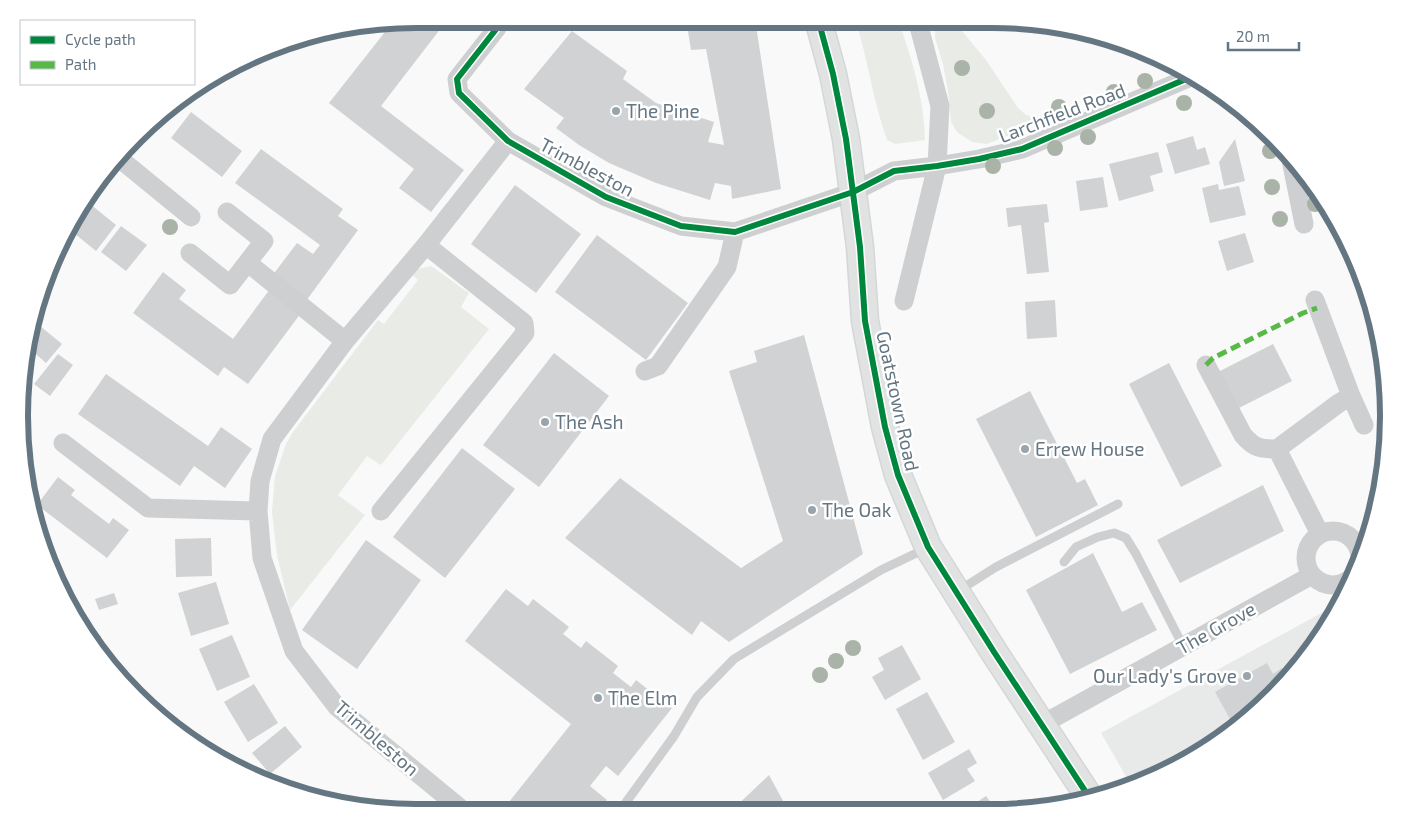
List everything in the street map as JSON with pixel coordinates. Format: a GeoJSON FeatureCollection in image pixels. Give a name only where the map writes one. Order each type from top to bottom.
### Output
{"type":"FeatureCollection","features":[{"type":"Feature","properties":{"kind":"main road","name":"Goatstown Road"},"geometry":{"type":"LineString","coordinates":[[820,28],[833,74],[846,139],[860,247],[865,321],[886,427],[898,475],[928,547],[1086,793]]}},
{"type":"Feature","properties":{"kind":"street","name":"Trimbleston"},"geometry":{"type":"LineString","coordinates":[[497,28],[457,79],[459,93],[508,141],[606,197],[681,226],[735,232],[853,192]]}},
{"type":"Feature","properties":{"kind":"street"},"geometry":{"type":"LineString","coordinates":[[904,302],[937,166],[940,106],[919,28]]}},
{"type":"Feature","properties":{"kind":"street","name":"Larchfield Road"},"geometry":{"type":"LineString","coordinates":[[853,192],[894,171],[979,159],[1022,148],[1185,79]]}},
{"type":"Feature","properties":{"kind":"street","name":"Trimbleston"},"geometry":{"type":"LineString","coordinates":[[455,804],[337,707],[294,650],[262,558],[258,512],[260,481],[272,439],[345,341],[426,245],[508,141]]}},
{"type":"Feature","properties":{"kind":"street"},"geometry":{"type":"LineString","coordinates":[[123,161],[191,217]]}},
{"type":"Feature","properties":{"kind":"street"},"geometry":{"type":"LineString","coordinates":[[1293,171],[1304,224]]}},
{"type":"Feature","properties":{"kind":"street"},"geometry":{"type":"LineString","coordinates":[[190,254],[230,285],[264,241],[227,212]]}},
{"type":"Feature","properties":{"kind":"street"},"geometry":{"type":"LineString","coordinates":[[645,371],[658,366],[727,267],[735,232]]}},
{"type":"Feature","properties":{"kind":"street"},"geometry":{"type":"LineString","coordinates":[[381,512],[524,333],[524,323],[426,245]]}},
{"type":"Feature","properties":{"kind":"street"},"geometry":{"type":"LineString","coordinates":[[248,263],[345,341]]}},
{"type":"Feature","properties":{"kind":"street"},"geometry":{"type":"LineString","coordinates":[[1315,300],[1351,396],[1364,425]]}},
{"type":"Feature","properties":{"kind":"street"},"geometry":{"type":"LineString","coordinates":[[1206,365],[1243,435],[1250,444],[1262,449],[1277,449],[1351,396]]}},
{"type":"Feature","properties":{"kind":"street"},"geometry":{"type":"LineString","coordinates":[[63,443],[148,508],[258,512]]}},
{"type":"Feature","properties":{"kind":"street"},"geometry":{"type":"LineString","coordinates":[[1277,449],[1320,534]]}},
{"type":"Feature","properties":{"kind":"street"},"geometry":{"type":"LineString","coordinates":[[1341,586],[1326,584],[1312,575],[1306,560],[1309,544],[1320,534],[1338,531],[1346,534],[1358,545]]}},
{"type":"Feature","properties":{"kind":"street","name":"The Grove"},"geometry":{"type":"LineString","coordinates":[[1041,725],[1312,575]]}},
{"type":"Feature","properties":{"kind":"lane"},"geometry":{"type":"LineString","coordinates":[[956,593],[996,567],[1118,504]]}},
{"type":"Feature","properties":{"kind":"lane"},"geometry":{"type":"LineString","coordinates":[[1064,562],[1076,547],[1098,537],[1114,533],[1126,538],[1183,646]]}},
{"type":"Feature","properties":{"kind":"lane"},"geometry":{"type":"LineString","coordinates":[[625,804],[674,736],[697,697],[734,658],[881,570],[928,547]]}},
{"type":"Feature","properties":{"kind":"shaded area"},"geometry":{"type":"Polygon","coordinates":[[[858,28],[901,28],[920,94],[925,140],[895,144],[887,140],[858,28]]]}},
{"type":"Feature","properties":{"kind":"shaded area"},"geometry":{"type":"Polygon","coordinates":[[[936,28],[960,28],[986,60],[1018,108],[1026,115],[1039,118],[1035,125],[987,144],[972,142],[957,132],[951,122],[943,64],[935,38],[936,28]]]}},
{"type":"Feature","properties":{"kind":"shaded area"},"geometry":{"type":"Polygon","coordinates":[[[431,266],[469,293],[461,307],[489,329],[381,465],[367,456],[338,495],[365,515],[290,610],[277,555],[272,512],[275,476],[286,444],[293,432],[378,320],[384,324],[418,280],[412,274],[418,269],[431,266]]]}},
{"type":"Feature","properties":{"kind":"shaded area","name":"Our Lady's Grove"},"geometry":{"type":"Polygon","coordinates":[[[1328,609],[1300,653],[1267,691],[1229,724],[1208,739],[1164,764],[1128,780],[1101,733],[1328,609]]]}},
{"type":"Feature","properties":{"kind":"building"},"geometry":{"type":"Polygon","coordinates":[[[388,28],[441,28],[381,106],[464,170],[431,212],[399,188],[414,169],[329,103],[388,28]]]}},
{"type":"Feature","properties":{"kind":"building","name":"The Pine"},"geometry":{"type":"Polygon","coordinates":[[[687,28],[756,28],[781,189],[732,199],[731,186],[715,183],[710,200],[656,183],[609,163],[579,145],[556,128],[564,118],[524,89],[572,31],[627,71],[623,79],[656,103],[714,122],[708,142],[724,145],[706,49],[691,50],[687,28]]]}},
{"type":"Feature","properties":{"kind":"building"},"geometry":{"type":"Polygon","coordinates":[[[191,112],[242,151],[222,177],[171,138],[191,112]]]}},
{"type":"Feature","properties":{"kind":"building"},"geometry":{"type":"Polygon","coordinates":[[[1193,136],[1197,150],[1205,147],[1210,164],[1175,174],[1166,144],[1193,136]]]}},
{"type":"Feature","properties":{"kind":"building"},"geometry":{"type":"Polygon","coordinates":[[[1235,139],[1245,181],[1224,186],[1219,162],[1235,139]]]}},
{"type":"Feature","properties":{"kind":"building"},"geometry":{"type":"Polygon","coordinates":[[[261,149],[343,209],[338,216],[358,230],[306,301],[272,276],[297,243],[313,254],[320,245],[235,183],[261,149]]]}},
{"type":"Feature","properties":{"kind":"building"},"geometry":{"type":"Polygon","coordinates":[[[1158,152],[1163,172],[1150,176],[1154,191],[1119,201],[1109,164],[1158,152]]]}},
{"type":"Feature","properties":{"kind":"building"},"geometry":{"type":"Polygon","coordinates":[[[1103,177],[1108,207],[1080,211],[1076,181],[1103,177]]]}},
{"type":"Feature","properties":{"kind":"building"},"geometry":{"type":"Polygon","coordinates":[[[1218,184],[1219,190],[1239,186],[1246,215],[1210,223],[1202,188],[1218,184]]]}},
{"type":"Feature","properties":{"kind":"building"},"geometry":{"type":"Polygon","coordinates":[[[515,185],[581,234],[536,293],[471,244],[515,185]]]}},
{"type":"Feature","properties":{"kind":"building"},"geometry":{"type":"Polygon","coordinates":[[[90,204],[116,225],[96,251],[74,233],[90,204]]]}},
{"type":"Feature","properties":{"kind":"building"},"geometry":{"type":"Polygon","coordinates":[[[1047,204],[1049,222],[1044,223],[1049,272],[1027,274],[1021,225],[1008,227],[1006,208],[1047,204]]]}},
{"type":"Feature","properties":{"kind":"building"},"geometry":{"type":"Polygon","coordinates":[[[121,226],[147,245],[126,271],[101,252],[121,226]]]}},
{"type":"Feature","properties":{"kind":"building"},"geometry":{"type":"Polygon","coordinates":[[[1245,233],[1254,262],[1227,271],[1218,241],[1245,233]]]}},
{"type":"Feature","properties":{"kind":"building"},"geometry":{"type":"Polygon","coordinates":[[[597,235],[688,303],[646,360],[555,292],[597,235]]]}},
{"type":"Feature","properties":{"kind":"building"},"geometry":{"type":"Polygon","coordinates":[[[163,272],[186,290],[179,299],[233,339],[270,289],[301,313],[248,384],[224,367],[218,376],[133,313],[163,272]]]}},
{"type":"Feature","properties":{"kind":"building"},"geometry":{"type":"Polygon","coordinates":[[[1055,300],[1057,337],[1027,339],[1025,302],[1055,300]]]}},
{"type":"Feature","properties":{"kind":"building"},"geometry":{"type":"Polygon","coordinates":[[[39,325],[62,344],[46,363],[33,352],[39,325]]]}},
{"type":"Feature","properties":{"kind":"building","name":"The Oak"},"geometry":{"type":"Polygon","coordinates":[[[804,335],[863,554],[729,642],[701,621],[692,635],[565,538],[620,478],[741,568],[783,541],[729,371],[757,362],[754,351],[804,335]]]}},
{"type":"Feature","properties":{"kind":"building"},"geometry":{"type":"Polygon","coordinates":[[[1273,344],[1292,381],[1237,409],[1218,372],[1273,344]]]}},
{"type":"Feature","properties":{"kind":"building","name":"The Ash"},"geometry":{"type":"Polygon","coordinates":[[[554,353],[609,396],[539,487],[483,445],[554,353]]]}},
{"type":"Feature","properties":{"kind":"building"},"geometry":{"type":"Polygon","coordinates":[[[58,354],[73,365],[50,396],[34,384],[58,354]]]}},
{"type":"Feature","properties":{"kind":"building"},"geometry":{"type":"Polygon","coordinates":[[[1169,363],[1222,466],[1181,487],[1129,384],[1169,363]]]}},
{"type":"Feature","properties":{"kind":"building"},"geometry":{"type":"Polygon","coordinates":[[[106,374],[208,446],[221,427],[252,449],[225,488],[194,466],[180,486],[78,414],[106,374]]]}},
{"type":"Feature","properties":{"kind":"building","name":"Errew House"},"geometry":{"type":"Polygon","coordinates":[[[1030,391],[1077,483],[1085,479],[1098,505],[1036,537],[976,419],[1030,391]]]}},
{"type":"Feature","properties":{"kind":"building"},"geometry":{"type":"Polygon","coordinates":[[[462,448],[515,489],[445,578],[393,537],[462,448]]]}},
{"type":"Feature","properties":{"kind":"building"},"geometry":{"type":"Polygon","coordinates":[[[58,477],[75,490],[71,495],[109,524],[113,518],[129,530],[107,558],[38,504],[58,477]]]}},
{"type":"Feature","properties":{"kind":"building"},"geometry":{"type":"Polygon","coordinates":[[[1263,485],[1284,531],[1180,583],[1157,540],[1263,485]]]}},
{"type":"Feature","properties":{"kind":"building"},"geometry":{"type":"Polygon","coordinates":[[[211,538],[212,576],[176,577],[175,539],[211,538]]]}},
{"type":"Feature","properties":{"kind":"building"},"geometry":{"type":"Polygon","coordinates":[[[366,540],[421,580],[357,669],[302,630],[366,540]]]}},
{"type":"Feature","properties":{"kind":"building"},"geometry":{"type":"Polygon","coordinates":[[[1093,553],[1122,612],[1142,602],[1157,630],[1070,674],[1026,590],[1093,553]]]}},
{"type":"Feature","properties":{"kind":"building"},"geometry":{"type":"Polygon","coordinates":[[[216,582],[229,624],[191,636],[178,593],[216,582]]]}},
{"type":"Feature","properties":{"kind":"building","name":"The Elm"},"geometry":{"type":"Polygon","coordinates":[[[506,589],[528,606],[533,599],[569,627],[563,634],[581,648],[586,641],[618,666],[613,673],[631,687],[636,680],[672,708],[618,776],[606,766],[590,786],[607,800],[604,804],[507,804],[571,724],[465,641],[506,589]]]}},
{"type":"Feature","properties":{"kind":"building"},"geometry":{"type":"Polygon","coordinates":[[[114,593],[118,604],[99,610],[95,599],[114,593]]]}},
{"type":"Feature","properties":{"kind":"building"},"geometry":{"type":"Polygon","coordinates":[[[93,632],[101,636],[99,640],[93,632]]]}},
{"type":"Feature","properties":{"kind":"building"},"geometry":{"type":"Polygon","coordinates":[[[232,635],[250,677],[217,691],[199,649],[232,635]]]}},
{"type":"Feature","properties":{"kind":"building"},"geometry":{"type":"Polygon","coordinates":[[[902,645],[921,679],[885,700],[872,677],[884,670],[878,658],[902,645]]]}},
{"type":"Feature","properties":{"kind":"building"},"geometry":{"type":"Polygon","coordinates":[[[1267,663],[1273,674],[1282,668],[1284,672],[1267,691],[1232,722],[1215,692],[1267,663]]]}},
{"type":"Feature","properties":{"kind":"building"},"geometry":{"type":"Polygon","coordinates":[[[254,684],[278,723],[248,742],[224,702],[254,684]]]}},
{"type":"Feature","properties":{"kind":"building"},"geometry":{"type":"Polygon","coordinates":[[[927,692],[955,742],[923,760],[896,709],[927,692]]]}},
{"type":"Feature","properties":{"kind":"building"},"geometry":{"type":"Polygon","coordinates":[[[285,726],[302,747],[270,774],[252,753],[285,726]]]}},
{"type":"Feature","properties":{"kind":"building"},"geometry":{"type":"Polygon","coordinates":[[[969,749],[977,763],[967,769],[975,781],[943,800],[928,773],[969,749]]]}},
{"type":"Feature","properties":{"kind":"building"},"geometry":{"type":"Polygon","coordinates":[[[769,775],[785,804],[738,804],[769,775]]]}},
{"type":"Feature","properties":{"kind":"building"},"geometry":{"type":"Polygon","coordinates":[[[986,796],[992,804],[974,804],[986,796]]]}},
{"type":"Feature","properties":{"kind":"marked path"},"geometry":{"type":"LineString","coordinates":[[1206,365],[1213,358],[1303,313],[1317,308]]}},
{"type":"Feature","properties":{"kind":"cycle path"},"geometry":{"type":"LineString","coordinates":[[497,28],[457,79],[459,93],[508,141],[606,197],[681,226],[735,232],[853,192],[894,171],[979,159],[1022,149],[1185,79]]}},
{"type":"Feature","properties":{"kind":"cycle path"},"geometry":{"type":"LineString","coordinates":[[820,28],[833,74],[846,139],[860,247],[865,321],[885,427],[898,475],[928,547],[1086,793]]}},
{"type":"Feature","properties":{"kind":"place","name":"The Pine"},"geometry":{"type":"Point","coordinates":[616,111]}},
{"type":"Feature","properties":{"kind":"place","name":"The Ash"},"geometry":{"type":"Point","coordinates":[545,422]}},
{"type":"Feature","properties":{"kind":"place","name":"Errew House"},"geometry":{"type":"Point","coordinates":[1025,449]}},
{"type":"Feature","properties":{"kind":"place","name":"The Oak"},"geometry":{"type":"Point","coordinates":[812,510]}},
{"type":"Feature","properties":{"kind":"place","name":"Our Lady's Grove"},"geometry":{"type":"Point","coordinates":[1247,676]}},
{"type":"Feature","properties":{"kind":"place","name":"The Elm"},"geometry":{"type":"Point","coordinates":[598,698]}}]}
